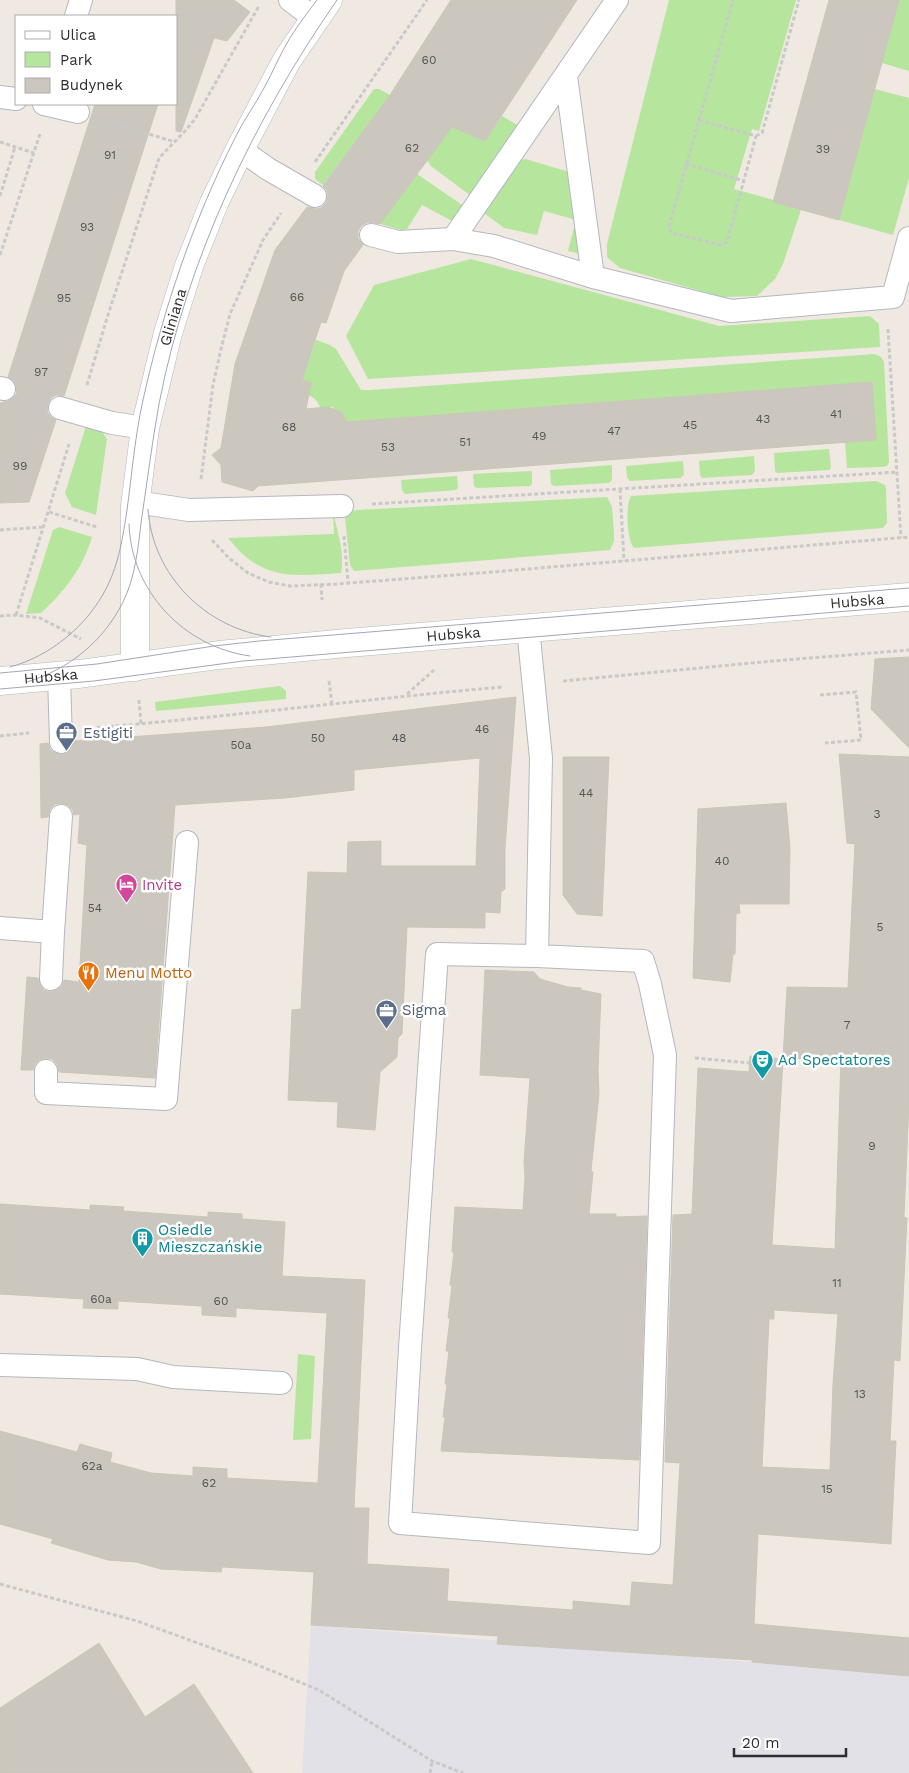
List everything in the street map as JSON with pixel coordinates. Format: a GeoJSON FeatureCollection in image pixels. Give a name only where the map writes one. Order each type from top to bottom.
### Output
{"type":"FeatureCollection","features":[{"type":"Feature","properties":{"kind":"street","name":"Gliniana"},"geometry":{"type":"LineString","coordinates":[[135,667],[136,502],[146,428],[168,333],[189,266],[214,203],[287,60],[322,9]]}},
{"type":"Feature","properties":{"kind":"street","name":"Hubska"},"geometry":{"type":"LineString","coordinates":[[0,680],[59,676],[219,655],[909,597]]}},
{"type":"Feature","properties":{"kind":"lane"},"geometry":{"type":"LineString","coordinates":[[76,15],[81,0]]}},
{"type":"Feature","properties":{"kind":"lane"},"geometry":{"type":"LineString","coordinates":[[290,0],[322,9]]}},
{"type":"Feature","properties":{"kind":"lane"},"geometry":{"type":"LineString","coordinates":[[453,239],[617,0]]}},
{"type":"Feature","properties":{"kind":"lane"},"geometry":{"type":"LineString","coordinates":[[566,76],[593,277]]}},
{"type":"Feature","properties":{"kind":"lane"},"geometry":{"type":"LineString","coordinates":[[0,97],[15,100]]}},
{"type":"Feature","properties":{"kind":"lane"},"geometry":{"type":"LineString","coordinates":[[52,105],[78,112]]}},
{"type":"Feature","properties":{"kind":"lane"},"geometry":{"type":"LineString","coordinates":[[240,149],[268,169],[307,191]]}},
{"type":"Feature","properties":{"kind":"lane"},"geometry":{"type":"LineString","coordinates":[[371,235],[398,242],[453,239],[494,246],[593,277],[731,311],[893,297],[909,238]]}},
{"type":"Feature","properties":{"kind":"lane"},"geometry":{"type":"LineString","coordinates":[[69,410],[112,423],[146,428]]}},
{"type":"Feature","properties":{"kind":"lane"},"geometry":{"type":"LineString","coordinates":[[136,502],[189,510],[342,506]]}},
{"type":"Feature","properties":{"kind":"lane"},"geometry":{"type":"LineString","coordinates":[[528,628],[540,758],[537,956]]}},
{"type":"Feature","properties":{"kind":"lane"},"geometry":{"type":"LineString","coordinates":[[59,676],[62,736]]}},
{"type":"Feature","properties":{"kind":"lane"},"geometry":{"type":"LineString","coordinates":[[51,978],[61,816]]}},
{"type":"Feature","properties":{"kind":"lane"},"geometry":{"type":"LineString","coordinates":[[46,1071],[46,1093],[166,1099],[187,842]]}},
{"type":"Feature","properties":{"kind":"lane"},"geometry":{"type":"LineString","coordinates":[[0,928],[53,932]]}},
{"type":"Feature","properties":{"kind":"lane"},"geometry":{"type":"LineString","coordinates":[[437,954],[537,956],[643,961],[650,984],[665,1055],[649,1544],[400,1523],[437,954]]}},
{"type":"Feature","properties":{"kind":"lane"},"geometry":{"type":"LineString","coordinates":[[0,1365],[137,1369],[173,1377],[282,1383]]}},
{"type":"Feature","properties":{"kind":"path"},"geometry":{"type":"LineString","coordinates":[[16,615],[49,512],[69,410],[107,318],[159,158],[195,118],[235,44],[258,8],[260,0]]}},
{"type":"Feature","properties":{"kind":"path"},"geometry":{"type":"LineString","coordinates":[[201,474],[220,349],[230,314],[262,240],[307,191],[427,0]]}},
{"type":"Feature","properties":{"kind":"path"},"geometry":{"type":"LineString","coordinates":[[733,0],[669,226],[672,233],[722,245],[727,242],[756,136]]}},
{"type":"Feature","properties":{"kind":"path"},"geometry":{"type":"LineString","coordinates":[[698,120],[756,136],[762,134],[799,0]]}},
{"type":"Feature","properties":{"kind":"path"},"geometry":{"type":"LineString","coordinates":[[0,255],[48,105]]}},
{"type":"Feature","properties":{"kind":"path"},"geometry":{"type":"LineString","coordinates":[[78,112],[175,142]]}},
{"type":"Feature","properties":{"kind":"path"},"geometry":{"type":"LineString","coordinates":[[0,142],[34,153]]}},
{"type":"Feature","properties":{"kind":"path"},"geometry":{"type":"LineString","coordinates":[[0,196],[15,147]]}},
{"type":"Feature","properties":{"kind":"path"},"geometry":{"type":"LineString","coordinates":[[686,164],[744,181]]}},
{"type":"Feature","properties":{"kind":"path"},"geometry":{"type":"LineString","coordinates":[[893,297],[887,318],[901,538]]}},
{"type":"Feature","properties":{"kind":"path"},"geometry":{"type":"LineString","coordinates":[[348,583],[342,506],[898,472]]}},
{"type":"Feature","properties":{"kind":"path"},"geometry":{"type":"LineString","coordinates":[[620,489],[624,561]]}},
{"type":"Feature","properties":{"kind":"path"},"geometry":{"type":"LineString","coordinates":[[201,510],[202,518],[210,537],[229,558],[248,573],[269,582],[290,586],[348,583],[909,537]]}},
{"type":"Feature","properties":{"kind":"path"},"geometry":{"type":"LineString","coordinates":[[49,512],[97,527]]}},
{"type":"Feature","properties":{"kind":"path"},"geometry":{"type":"LineString","coordinates":[[0,530],[44,527]]}},
{"type":"Feature","properties":{"kind":"path"},"geometry":{"type":"LineString","coordinates":[[321,584],[322,600]]}},
{"type":"Feature","properties":{"kind":"path"},"geometry":{"type":"LineString","coordinates":[[0,616],[16,615],[40,618]]}},
{"type":"Feature","properties":{"kind":"path"},"geometry":{"type":"LineString","coordinates":[[0,736],[62,736],[141,724],[407,695],[909,650]]}},
{"type":"Feature","properties":{"kind":"path"},"geometry":{"type":"LineString","coordinates":[[329,681],[332,704]]}},
{"type":"Feature","properties":{"kind":"path"},"geometry":{"type":"LineString","coordinates":[[820,695],[856,692],[861,740],[825,743]]}},
{"type":"Feature","properties":{"kind":"path"},"geometry":{"type":"LineString","coordinates":[[665,1055],[750,1063]]}},
{"type":"Feature","properties":{"kind":"path"},"geometry":{"type":"LineString","coordinates":[[0,1584],[137,1621],[310,1686],[432,1760],[463,1773]]}},
{"type":"Feature","properties":{"kind":"path"},"geometry":{"type":"LineString","coordinates":[[430,1773],[432,1760]]}},
{"type":"Feature","properties":{"kind":"shaded area"},"geometry":{"type":"Polygon","coordinates":[[[311,1625],[909,1675],[909,1773],[302,1773],[311,1625]]]}},
{"type":"Feature","properties":{"kind":"green space"},"geometry":{"type":"Polygon","coordinates":[[[669,0],[796,0],[759,131],[752,129],[734,189],[801,210],[783,264],[775,279],[757,296],[722,297],[620,268],[607,257],[607,244],[669,0]]]}},
{"type":"Feature","properties":{"kind":"green space"},"geometry":{"type":"Polygon","coordinates":[[[899,0],[909,0],[909,71],[882,63],[899,0]]]}},
{"type":"Feature","properties":{"kind":"green space"},"geometry":{"type":"Polygon","coordinates":[[[374,89],[379,89],[390,95],[323,185],[315,179],[315,172],[374,89]]]}},
{"type":"Feature","properties":{"kind":"green space"},"geometry":{"type":"Polygon","coordinates":[[[875,89],[909,98],[909,178],[893,235],[839,220],[875,89]]]}},
{"type":"Feature","properties":{"kind":"green space"},"geometry":{"type":"Polygon","coordinates":[[[502,116],[519,126],[471,196],[431,166],[427,160],[452,127],[485,141],[502,116]]]}},
{"type":"Feature","properties":{"kind":"green space"},"geometry":{"type":"Polygon","coordinates":[[[525,159],[573,173],[584,255],[568,251],[576,220],[544,211],[537,235],[504,228],[484,213],[514,162],[525,159]]]}},
{"type":"Feature","properties":{"kind":"green space"},"geometry":{"type":"Polygon","coordinates":[[[417,174],[465,207],[452,221],[422,205],[407,229],[401,230],[380,224],[417,174]]]}},
{"type":"Feature","properties":{"kind":"green space"},"geometry":{"type":"Polygon","coordinates":[[[471,259],[719,326],[870,316],[879,324],[880,347],[368,379],[346,336],[374,285],[471,259]]]}},
{"type":"Feature","properties":{"kind":"green space"},"geometry":{"type":"Polygon","coordinates":[[[316,340],[336,349],[361,390],[875,354],[881,357],[884,362],[889,462],[887,466],[882,467],[847,468],[845,442],[876,440],[872,382],[347,422],[341,412],[334,410],[333,407],[320,408],[316,400],[308,395],[310,383],[302,380],[316,340]]]}},
{"type":"Feature","properties":{"kind":"green space"},"geometry":{"type":"Polygon","coordinates":[[[86,426],[101,430],[107,439],[96,515],[72,507],[65,493],[86,426]]]}},
{"type":"Feature","properties":{"kind":"green space"},"geometry":{"type":"Polygon","coordinates":[[[829,449],[830,470],[777,473],[775,471],[774,453],[829,449]]]}},
{"type":"Feature","properties":{"kind":"green space"},"geometry":{"type":"Polygon","coordinates":[[[754,456],[755,471],[752,475],[702,478],[700,475],[699,461],[754,456]]]}},
{"type":"Feature","properties":{"kind":"green space"},"geometry":{"type":"Polygon","coordinates":[[[683,461],[684,475],[680,478],[630,481],[627,477],[626,466],[683,461]]]}},
{"type":"Feature","properties":{"kind":"green space"},"geometry":{"type":"Polygon","coordinates":[[[612,465],[612,480],[609,483],[554,486],[551,484],[550,470],[612,465]]]}},
{"type":"Feature","properties":{"kind":"green space"},"geometry":{"type":"Polygon","coordinates":[[[532,471],[532,484],[530,486],[477,488],[474,486],[473,474],[532,471]]]}},
{"type":"Feature","properties":{"kind":"green space"},"geometry":{"type":"Polygon","coordinates":[[[457,476],[458,488],[456,490],[405,494],[402,490],[401,480],[457,476]]]}},
{"type":"Feature","properties":{"kind":"green space"},"geometry":{"type":"Polygon","coordinates":[[[876,481],[885,485],[886,489],[887,523],[883,528],[634,548],[628,531],[627,515],[631,496],[876,481]]]}},
{"type":"Feature","properties":{"kind":"green space"},"geometry":{"type":"Polygon","coordinates":[[[607,497],[612,507],[614,533],[614,541],[610,550],[354,571],[350,565],[345,518],[353,511],[607,497]]]}},
{"type":"Feature","properties":{"kind":"green space"},"geometry":{"type":"Polygon","coordinates":[[[333,511],[341,549],[341,573],[292,575],[278,573],[253,562],[228,538],[334,534],[333,511]]]}},
{"type":"Feature","properties":{"kind":"green space"},"geometry":{"type":"Polygon","coordinates":[[[59,527],[92,537],[88,548],[72,579],[57,597],[41,613],[26,614],[53,530],[59,527]]]}},
{"type":"Feature","properties":{"kind":"green space"},"geometry":{"type":"Polygon","coordinates":[[[280,686],[286,691],[286,699],[156,711],[155,702],[280,686]]]}},
{"type":"Feature","properties":{"kind":"green space"},"geometry":{"type":"Polygon","coordinates":[[[298,1354],[315,1356],[311,1439],[293,1440],[298,1354]]]}},
{"type":"Feature","properties":{"kind":"building"},"geometry":{"type":"Polygon","coordinates":[[[176,0],[234,0],[250,12],[227,41],[214,38],[181,132],[176,131],[176,105],[178,105],[178,15],[176,15],[176,0]]]}},
{"type":"Feature","properties":{"kind":"building"},"geometry":{"type":"Polygon","coordinates":[[[451,0],[577,0],[485,141],[452,127],[380,224],[368,222],[361,226],[358,231],[358,238],[363,245],[344,271],[326,323],[321,322],[302,380],[311,383],[306,409],[328,407],[341,412],[347,422],[872,382],[876,440],[258,486],[253,491],[222,482],[221,465],[212,455],[221,448],[235,364],[275,250],[307,207],[321,208],[326,203],[328,195],[327,190],[323,186],[390,95],[451,0]]]}},
{"type":"Feature","properties":{"kind":"building"},"geometry":{"type":"Polygon","coordinates":[[[829,0],[899,0],[839,220],[773,202],[829,0]]]}},
{"type":"Feature","properties":{"kind":"building"},"geometry":{"type":"Polygon","coordinates":[[[95,105],[158,105],[64,396],[56,395],[51,398],[48,404],[47,412],[56,420],[29,502],[0,503],[0,403],[8,401],[17,393],[16,385],[8,377],[95,105]]]}},
{"type":"Feature","properties":{"kind":"building"},"geometry":{"type":"Polygon","coordinates":[[[909,657],[909,748],[871,709],[875,659],[909,657]]]}},
{"type":"Feature","properties":{"kind":"building"},"geometry":{"type":"Polygon","coordinates":[[[516,697],[505,848],[505,889],[501,892],[500,913],[485,912],[485,928],[407,927],[402,1034],[398,1038],[397,1057],[380,1072],[375,1130],[337,1127],[338,1102],[288,1100],[292,1010],[301,1009],[308,872],[347,873],[348,842],[381,841],[381,866],[476,866],[480,758],[354,770],[354,790],[285,798],[175,805],[155,1078],[59,1072],[57,1064],[52,1059],[46,1058],[39,1060],[33,1070],[21,1070],[27,977],[38,978],[44,990],[50,992],[62,986],[64,980],[79,982],[87,845],[78,843],[80,814],[74,815],[73,810],[68,805],[55,804],[50,809],[48,817],[41,818],[40,744],[48,743],[54,753],[62,755],[72,749],[74,741],[266,727],[516,697]]]}},
{"type":"Feature","properties":{"kind":"building"},"geometry":{"type":"Polygon","coordinates":[[[839,754],[909,757],[909,1102],[904,1217],[907,1218],[900,1361],[894,1360],[890,1441],[896,1441],[891,1544],[758,1534],[754,1624],[909,1638],[909,1676],[752,1662],[752,1660],[497,1644],[498,1636],[311,1625],[314,1572],[222,1567],[221,1572],[161,1569],[136,1562],[108,1560],[51,1543],[53,1539],[0,1524],[0,1431],[77,1452],[80,1444],[112,1453],[110,1462],[151,1473],[193,1476],[193,1467],[227,1469],[227,1478],[318,1483],[327,1313],[236,1308],[236,1317],[202,1315],[202,1306],[118,1301],[118,1309],[83,1308],[84,1299],[0,1294],[0,1204],[90,1210],[90,1205],[124,1207],[123,1211],[208,1217],[208,1212],[242,1214],[242,1219],[285,1222],[282,1276],[365,1280],[354,1508],[369,1508],[367,1564],[449,1569],[447,1601],[573,1610],[573,1601],[630,1606],[632,1582],[673,1585],[680,1463],[665,1462],[673,1215],[692,1214],[698,1068],[749,1072],[750,1056],[783,1059],[787,987],[848,988],[855,844],[847,843],[839,754]],[[841,1057],[783,1059],[772,1245],[835,1249],[841,1057]],[[774,1310],[774,1319],[769,1319],[762,1467],[830,1470],[838,1314],[774,1310]]]}},
{"type":"Feature","properties":{"kind":"building"},"geometry":{"type":"Polygon","coordinates":[[[563,757],[609,757],[602,916],[577,914],[563,895],[563,757]]]}},
{"type":"Feature","properties":{"kind":"building"},"geometry":{"type":"Polygon","coordinates":[[[786,803],[790,848],[789,904],[739,904],[740,913],[736,914],[735,954],[733,954],[730,982],[693,978],[698,809],[786,803]]]}},
{"type":"Feature","properties":{"kind":"building"},"geometry":{"type":"Polygon","coordinates":[[[485,970],[534,972],[540,979],[601,994],[599,1094],[591,1171],[593,1172],[589,1214],[616,1214],[616,1217],[647,1216],[639,1460],[441,1451],[449,1351],[446,1351],[452,1286],[450,1285],[454,1252],[452,1252],[455,1207],[523,1210],[524,1162],[530,1078],[480,1075],[485,970]]]}},
{"type":"Feature","properties":{"kind":"building"},"geometry":{"type":"Polygon","coordinates":[[[99,1643],[145,1717],[194,1684],[253,1773],[0,1773],[0,1708],[99,1643]]]}},
{"type":"Feature","properties":{"kind":"tram line"},"geometry":{"type":"LineString","coordinates":[[10,667],[40,655],[67,637],[90,614],[107,587],[118,559],[122,539],[143,400],[160,333],[181,266],[206,201],[238,132],[290,38],[317,0]]}},
{"type":"Feature","properties":{"kind":"tram line"},"geometry":{"type":"LineString","coordinates":[[27,682],[71,662],[105,630],[123,602],[135,563],[159,404],[171,350],[205,244],[251,143],[306,46],[337,0]]}},
{"type":"Feature","properties":{"kind":"tram line"},"geometry":{"type":"LineString","coordinates":[[148,509],[152,533],[160,556],[172,576],[187,595],[225,623],[247,632],[271,637]]}},
{"type":"Feature","properties":{"kind":"tram line"},"geometry":{"type":"LineString","coordinates":[[129,524],[132,549],[139,572],[165,612],[183,628],[204,641],[226,650],[250,656]]}},
{"type":"Feature","properties":{"kind":"tram line"},"geometry":{"type":"LineString","coordinates":[[0,673],[97,664],[259,641],[909,588]]}},
{"type":"Feature","properties":{"kind":"tram line"},"geometry":{"type":"LineString","coordinates":[[0,689],[94,681],[243,661],[909,606]]}},
{"type":"Feature","properties":{"kind":"place","name":"Estigiti"},"geometry":{"type":"Point","coordinates":[67,752]}},
{"type":"Feature","properties":{"kind":"place","name":"Invite"},"geometry":{"type":"Point","coordinates":[126,904]}},
{"type":"Feature","properties":{"kind":"place","name":"Menu Motto"},"geometry":{"type":"Point","coordinates":[89,992]}},
{"type":"Feature","properties":{"kind":"place","name":"Sigma"},"geometry":{"type":"Point","coordinates":[386,1029]}},
{"type":"Feature","properties":{"kind":"place","name":"Ad Spectatores"},"geometry":{"type":"Point","coordinates":[762,1079]}},
{"type":"Feature","properties":{"kind":"place","name":"Osiedle Mieszczańskie"},"geometry":{"type":"Point","coordinates":[142,1258]}}]}
